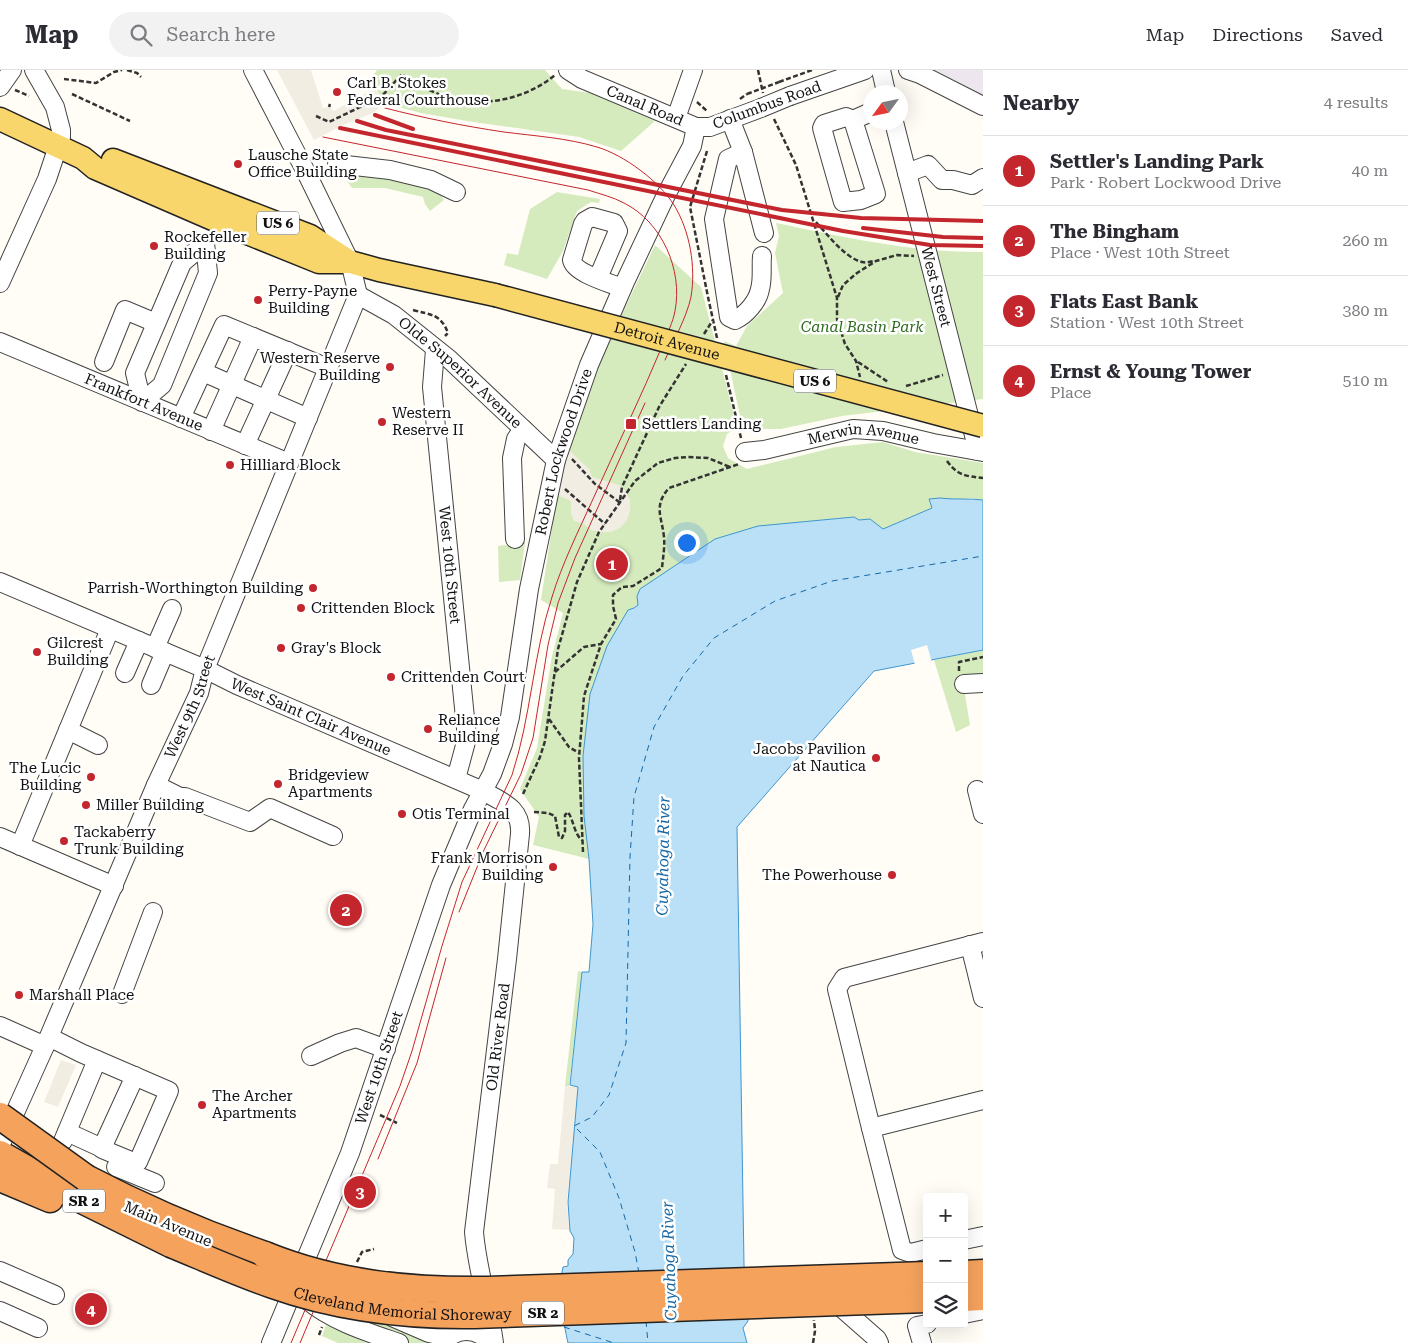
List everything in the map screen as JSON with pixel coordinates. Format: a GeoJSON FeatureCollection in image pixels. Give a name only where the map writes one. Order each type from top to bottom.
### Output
{"type":"FeatureCollection","features":[{"type":"Feature","properties":{"kind":"highway"},"geometry":{"type":"LineString","coordinates":[[0,1116],[96,1160]]}},
{"type":"Feature","properties":{"kind":"highway","name":"Cleveland Memorial Shoreway"},"geometry":{"type":"LineString","coordinates":[[0,1134],[96,1160],[124,1197],[280,1262],[351,1280],[397,1287],[441,1290],[487,1290],[923,1275]]}},
{"type":"Feature","properties":{"kind":"highway","name":"Cleveland Memorial Shoreway"},"geometry":{"type":"LineString","coordinates":[[0,1154],[76,1197],[171,1244],[294,1292],[357,1306],[424,1314],[475,1315],[923,1299]]}},
{"type":"Feature","properties":{"kind":"highway"},"geometry":{"type":"LineString","coordinates":[[0,1178],[92,1218],[171,1244]]}},
{"type":"Feature","properties":{"kind":"highway"},"geometry":{"type":"LineString","coordinates":[[968,1274],[983,1273]]}},
{"type":"Feature","properties":{"kind":"highway"},"geometry":{"type":"LineString","coordinates":[[968,1298],[983,1297]]}},
{"type":"Feature","properties":{"kind":"main road","name":"US 6"},"geometry":{"type":"LineString","coordinates":[[0,119],[83,158],[95,168],[214,220],[318,262],[350,262]]}},
{"type":"Feature","properties":{"kind":"main road","name":"US 6"},"geometry":{"type":"LineString","coordinates":[[83,158],[96,154],[202,193],[310,236],[350,262]]}},
{"type":"Feature","properties":{"kind":"main road","name":"Detroit Avenue"},"geometry":{"type":"LineString","coordinates":[[350,262],[495,295],[983,426]]}},
{"type":"Feature","properties":{"kind":"street"},"geometry":{"type":"LineString","coordinates":[[4,87],[12,70]]}},
{"type":"Feature","properties":{"kind":"street"},"geometry":{"type":"LineString","coordinates":[[0,283],[47,179],[59,146],[61,130],[55,107],[34,70]]}},
{"type":"Feature","properties":{"kind":"street"},"geometry":{"type":"LineString","coordinates":[[253,70],[350,262],[358,295]]}},
{"type":"Feature","properties":{"kind":"street","name":"Canal Road"},"geometry":{"type":"LineString","coordinates":[[568,70],[582,80],[696,128]]}},
{"type":"Feature","properties":{"kind":"street"},"geometry":{"type":"LineString","coordinates":[[676,118],[693,70]]}},
{"type":"Feature","properties":{"kind":"street","name":"Columbus Road"},"geometry":{"type":"LineString","coordinates":[[696,128],[710,127],[865,70]]}},
{"type":"Feature","properties":{"kind":"street"},"geometry":{"type":"LineString","coordinates":[[880,70],[884,85]]}},
{"type":"Feature","properties":{"kind":"street"},"geometry":{"type":"LineString","coordinates":[[908,70],[920,74],[983,106]]}},
{"type":"Feature","properties":{"kind":"street"},"geometry":{"type":"LineString","coordinates":[[853,120],[876,194],[862,200],[843,202],[822,128],[824,124],[838,119],[846,117],[853,120],[863,115]]}},
{"type":"Feature","properties":{"kind":"street"},"geometry":{"type":"LineString","coordinates":[[730,120],[743,152],[764,233]]}},
{"type":"Feature","properties":{"kind":"street","name":"Robert Lockwood Drive"},"geometry":{"type":"LineString","coordinates":[[483,791],[492,774],[510,718],[529,589],[589,365],[622,288],[666,195],[692,146],[696,128]]}},
{"type":"Feature","properties":{"kind":"street","name":"West Street"},"geometry":{"type":"LineString","coordinates":[[896,130],[975,407],[980,452]]}},
{"type":"Feature","properties":{"kind":"street"},"geometry":{"type":"LineString","coordinates":[[743,152],[728,159],[714,220],[730,317],[735,320],[741,317],[754,302],[760,289],[762,256]]}},
{"type":"Feature","properties":{"kind":"street"},"geometry":{"type":"LineString","coordinates":[[336,164],[390,170],[431,180],[456,192]]}},
{"type":"Feature","properties":{"kind":"street"},"geometry":{"type":"LineString","coordinates":[[907,172],[928,165],[942,180],[953,180],[972,185],[983,178]]}},
{"type":"Feature","properties":{"kind":"street"},"geometry":{"type":"LineString","coordinates":[[205,244],[182,263],[135,373],[142,402],[162,385],[208,273],[205,244],[214,220]]}},
{"type":"Feature","properties":{"kind":"street"},"geometry":{"type":"LineString","coordinates":[[182,263],[208,273]]}},
{"type":"Feature","properties":{"kind":"street"},"geometry":{"type":"LineString","coordinates":[[598,278],[622,288]]}},
{"type":"Feature","properties":{"kind":"street","name":"Olde Superior Avenue"},"geometry":{"type":"LineString","coordinates":[[358,295],[394,315],[439,344],[449,359],[523,429],[563,458]]}},
{"type":"Feature","properties":{"kind":"street","name":"West 9th Street"},"geometry":{"type":"LineString","coordinates":[[0,1145],[47,1041],[156,785],[199,693],[206,669],[358,295]]}},
{"type":"Feature","properties":{"kind":"street"},"geometry":{"type":"LineString","coordinates":[[104,362],[126,310],[156,323]]}},
{"type":"Feature","properties":{"kind":"street"},"geometry":{"type":"LineString","coordinates":[[181,418],[224,325],[328,368]]}},
{"type":"Feature","properties":{"kind":"street"},"geometry":{"type":"LineString","coordinates":[[211,431],[253,337]]}},
{"type":"Feature","properties":{"kind":"street","name":"Frankfort Avenue"},"geometry":{"type":"LineString","coordinates":[[0,342],[289,463]]}},
{"type":"Feature","properties":{"kind":"street","name":"West 10th Street"},"geometry":{"type":"LineString","coordinates":[[439,344],[432,387],[467,738],[456,779]]}},
{"type":"Feature","properties":{"kind":"street"},"geometry":{"type":"LineString","coordinates":[[245,445],[288,351]]}},
{"type":"Feature","properties":{"kind":"street"},"geometry":{"type":"LineString","coordinates":[[203,372],[308,418]]}},
{"type":"Feature","properties":{"kind":"street"},"geometry":{"type":"LineString","coordinates":[[135,373],[162,385]]}},
{"type":"Feature","properties":{"kind":"street"},"geometry":{"type":"LineString","coordinates":[[515,539],[512,458],[516,439],[523,429]]}},
{"type":"Feature","properties":{"kind":"street","name":"Merwin Avenue"},"geometry":{"type":"LineString","coordinates":[[744,452],[764,450],[853,429],[883,431],[980,452]]}},
{"type":"Feature","properties":{"kind":"street","name":"West Saint Clair Avenue"},"geometry":{"type":"LineString","coordinates":[[0,582],[206,669],[237,685],[483,791]]}},
{"type":"Feature","properties":{"kind":"street"},"geometry":{"type":"LineString","coordinates":[[125,672],[153,647],[172,609]]}},
{"type":"Feature","properties":{"kind":"street"},"geometry":{"type":"LineString","coordinates":[[20,846],[110,628]]}},
{"type":"Feature","properties":{"kind":"street"},"geometry":{"type":"LineString","coordinates":[[151,685],[153,647]]}},
{"type":"Feature","properties":{"kind":"street"},"geometry":{"type":"LineString","coordinates":[[964,684],[983,682]]}},
{"type":"Feature","properties":{"kind":"street"},"geometry":{"type":"LineString","coordinates":[[68,730],[98,745]]}},
{"type":"Feature","properties":{"kind":"street"},"geometry":{"type":"LineString","coordinates":[[156,785],[180,797],[185,797],[250,822],[270,808],[333,836]]}},
{"type":"Feature","properties":{"kind":"street"},"geometry":{"type":"LineString","coordinates":[[977,790],[983,814]]}},
{"type":"Feature","properties":{"kind":"street","name":"West 10th Street"},"geometry":{"type":"LineString","coordinates":[[271,1343],[350,1153],[441,885],[473,809],[483,791]]}},
{"type":"Feature","properties":{"kind":"street","name":"Old River Road"},"geometry":{"type":"LineString","coordinates":[[483,791],[515,810],[521,829],[474,1232],[476,1254],[487,1300],[492,1343]]}},
{"type":"Feature","properties":{"kind":"street"},"geometry":{"type":"LineString","coordinates":[[0,837],[114,886]]}},
{"type":"Feature","properties":{"kind":"street"},"geometry":{"type":"LineString","coordinates":[[122,994],[154,912]]}},
{"type":"Feature","properties":{"kind":"street"},"geometry":{"type":"LineString","coordinates":[[923,1250],[911,1253],[902,1250],[837,989],[844,978],[976,944],[983,998]]}},
{"type":"Feature","properties":{"kind":"street"},"geometry":{"type":"LineString","coordinates":[[0,1026],[97,1060],[169,1091],[136,1164],[96,1160]]}},
{"type":"Feature","properties":{"kind":"street"},"geometry":{"type":"LineString","coordinates":[[311,1056],[340,1042],[356,1038],[386,1049]]}},
{"type":"Feature","properties":{"kind":"street"},"geometry":{"type":"LineString","coordinates":[[97,1060],[65,1137],[96,1160],[155,1183]]}},
{"type":"Feature","properties":{"kind":"street"},"geometry":{"type":"LineString","coordinates":[[96,1160],[135,1076]]}},
{"type":"Feature","properties":{"kind":"street"},"geometry":{"type":"LineString","coordinates":[[872,1128],[983,1100]]}},
{"type":"Feature","properties":{"kind":"street","name":"Main Avenue"},"geometry":{"type":"LineString","coordinates":[[0,1145],[47,1177],[89,1200],[264,1276],[336,1288],[385,1314],[446,1340]]}},
{"type":"Feature","properties":{"kind":"street"},"geometry":{"type":"LineString","coordinates":[[968,1239],[983,1236]]}},
{"type":"Feature","properties":{"kind":"street"},"geometry":{"type":"LineString","coordinates":[[0,1271],[54,1295]]}},
{"type":"Feature","properties":{"kind":"street"},"geometry":{"type":"LineString","coordinates":[[968,1277],[983,1273]]}},
{"type":"Feature","properties":{"kind":"street","name":"Main Avenue"},"geometry":{"type":"LineString","coordinates":[[297,1283],[330,1316],[399,1343]]}},
{"type":"Feature","properties":{"kind":"street"},"geometry":{"type":"LineString","coordinates":[[879,1343],[877,1339],[860,1325],[831,1304],[923,1286]]}},
{"type":"Feature","properties":{"kind":"street"},"geometry":{"type":"LineString","coordinates":[[446,1340],[454,1333],[470,1330],[480,1322],[486,1310],[487,1300]]}},
{"type":"Feature","properties":{"kind":"street"},"geometry":{"type":"LineString","coordinates":[[968,1313],[983,1310]]}},
{"type":"Feature","properties":{"kind":"street"},"geometry":{"type":"LineString","coordinates":[[0,1312],[38,1328]]}},
{"type":"Feature","properties":{"kind":"street"},"geometry":{"type":"LineString","coordinates":[[860,1325],[865,1343]]}},
{"type":"Feature","properties":{"kind":"street"},"geometry":{"type":"LineString","coordinates":[[922,1343],[917,1326],[923,1325]]}},
{"type":"Feature","properties":{"kind":"street"},"geometry":{"type":"LineString","coordinates":[[470,1330],[485,1336],[492,1343]]}},
{"type":"Feature","properties":{"kind":"path"},"geometry":{"type":"LineString","coordinates":[[64,79],[96,83],[114,72],[122,70]]}},
{"type":"Feature","properties":{"kind":"path"},"geometry":{"type":"LineString","coordinates":[[127,70],[141,77]]}},
{"type":"Feature","properties":{"kind":"path"},"geometry":{"type":"LineString","coordinates":[[316,116],[329,122],[381,97],[402,74],[420,85],[445,96],[464,101],[480,102],[510,98],[526,93],[540,86],[559,70]]}},
{"type":"Feature","properties":{"kind":"path"},"geometry":{"type":"LineString","coordinates":[[758,70],[766,106],[796,165],[814,220],[837,298],[837,319],[845,344],[856,361],[893,385]]}},
{"type":"Feature","properties":{"kind":"path"},"geometry":{"type":"LineString","coordinates":[[747,94],[812,70]]}},
{"type":"Feature","properties":{"kind":"path"},"geometry":{"type":"LineString","coordinates":[[4,87],[30,96]]}},
{"type":"Feature","properties":{"kind":"path"},"geometry":{"type":"LineString","coordinates":[[72,94],[130,120]]}},
{"type":"Feature","properties":{"kind":"path"},"geometry":{"type":"LineString","coordinates":[[814,220],[852,258],[863,262],[876,261],[897,255],[918,257]]}},
{"type":"Feature","properties":{"kind":"path"},"geometry":{"type":"LineString","coordinates":[[837,298],[843,285],[876,261]]}},
{"type":"Feature","properties":{"kind":"path"},"geometry":{"type":"LineString","coordinates":[[410,310],[438,317],[444,324],[448,333],[439,344]]}},
{"type":"Feature","properties":{"kind":"path"},"geometry":{"type":"LineString","coordinates":[[703,336],[713,320]]}},
{"type":"Feature","properties":{"kind":"path"},"geometry":{"type":"LineString","coordinates":[[620,502],[622,487],[659,407],[688,360]]}},
{"type":"Feature","properties":{"kind":"path"},"geometry":{"type":"LineString","coordinates":[[900,386],[948,374]]}},
{"type":"Feature","properties":{"kind":"path"},"geometry":{"type":"LineString","coordinates":[[523,794],[540,757],[545,741],[558,649],[577,582],[605,524],[635,481],[658,464],[675,458],[688,457],[708,458],[730,467],[711,475],[682,482],[669,488],[663,494],[659,517],[664,534],[665,548],[662,568],[632,586],[622,587],[613,595],[612,606],[616,619],[601,644],[584,696],[579,753],[583,852]]}},
{"type":"Feature","properties":{"kind":"path"},"geometry":{"type":"LineString","coordinates":[[563,458],[620,502]]}},
{"type":"Feature","properties":{"kind":"path"},"geometry":{"type":"LineString","coordinates":[[947,461],[952,468],[962,475],[983,478]]}},
{"type":"Feature","properties":{"kind":"path"},"geometry":{"type":"LineString","coordinates":[[559,485],[571,492],[605,524]]}},
{"type":"Feature","properties":{"kind":"path"},"geometry":{"type":"LineString","coordinates":[[554,673],[573,654],[584,647],[601,644]]}},
{"type":"Feature","properties":{"kind":"path"},"geometry":{"type":"LineString","coordinates":[[964,684],[958,674],[959,662],[983,656]]}},
{"type":"Feature","properties":{"kind":"path"},"geometry":{"type":"LineString","coordinates":[[548,718],[569,748],[579,753]]}},
{"type":"Feature","properties":{"kind":"path"},"geometry":{"type":"LineString","coordinates":[[534,812],[548,813],[555,816],[560,837],[562,838],[565,831],[565,815],[568,812],[578,837],[582,840]]}},
{"type":"Feature","properties":{"kind":"path"},"geometry":{"type":"LineString","coordinates":[[380,1113],[380,1116],[397,1123]]}},
{"type":"Feature","properties":{"kind":"path"},"geometry":{"type":"LineString","coordinates":[[362,1252],[374,1249]]}},
{"type":"Feature","properties":{"kind":"shaded area"},"geometry":{"type":"Polygon","coordinates":[[[277,70],[311,70],[323,108],[329,107],[334,111],[368,92],[363,84],[368,81],[386,103],[373,113],[343,125],[314,140],[277,70]]]}},
{"type":"Feature","properties":{"kind":"shaded area"},"geometry":{"type":"Polygon","coordinates":[[[908,70],[983,70],[983,106],[908,70]]]}},
{"type":"Feature","properties":{"kind":"shaded area"},"geometry":{"type":"Polygon","coordinates":[[[569,450],[589,469],[592,477],[619,485],[626,492],[630,500],[630,511],[627,520],[620,528],[611,532],[591,530],[584,524],[574,521],[571,513],[571,501],[557,495],[569,450]]]}},
{"type":"Feature","properties":{"kind":"shaded area"},"geometry":{"type":"Polygon","coordinates":[[[61,1060],[76,1065],[58,1107],[44,1102],[61,1060]]]}},
{"type":"Feature","properties":{"kind":"shaded area"},"geometry":{"type":"Polygon","coordinates":[[[565,1086],[578,1087],[567,1202],[569,1230],[552,1229],[555,1189],[547,1188],[550,1164],[558,1164],[565,1086]]]}},
{"type":"Feature","properties":{"kind":"green space"},"geometry":{"type":"Polygon","coordinates":[[[377,70],[545,70],[562,89],[590,93],[655,121],[621,151],[579,137],[467,121],[421,113],[387,104],[369,81],[377,70]]]}},
{"type":"Feature","properties":{"kind":"green space"},"geometry":{"type":"Polygon","coordinates":[[[390,170],[431,180],[444,200],[430,211],[423,197],[385,188],[352,188],[343,175],[390,170]]]}},
{"type":"Feature","properties":{"kind":"green space"},"geometry":{"type":"Polygon","coordinates":[[[557,192],[600,199],[599,203],[591,202],[577,211],[563,251],[547,279],[504,265],[507,253],[518,255],[530,209],[557,192]]]}},
{"type":"Feature","properties":{"kind":"green space","name":"Canal Basin Park"},"geometry":{"type":"Polygon","coordinates":[[[776,223],[853,239],[905,247],[957,252],[983,252],[983,399],[842,416],[781,429],[761,429],[750,422],[742,426],[724,341],[736,346],[747,326],[783,293],[775,253],[779,236],[776,223]]]}},
{"type":"Feature","properties":{"kind":"green space"},"geometry":{"type":"Polygon","coordinates":[[[655,245],[701,287],[737,427],[727,434],[723,446],[728,458],[747,469],[836,447],[883,442],[915,452],[983,463],[983,500],[970,498],[956,500],[930,499],[932,508],[883,529],[870,520],[858,520],[854,517],[816,522],[637,596],[638,605],[590,694],[583,756],[584,816],[589,859],[533,845],[539,817],[520,789],[537,748],[552,656],[563,613],[541,600],[557,495],[565,462],[602,356],[655,245]]]}},
{"type":"Feature","properties":{"kind":"green space"},"geometry":{"type":"Polygon","coordinates":[[[525,542],[520,580],[499,582],[498,546],[525,542]]]}},
{"type":"Feature","properties":{"kind":"green space"},"geometry":{"type":"Polygon","coordinates":[[[983,650],[983,675],[962,677],[970,725],[956,732],[934,660],[983,650]]]}},
{"type":"Feature","properties":{"kind":"green space"},"geometry":{"type":"Polygon","coordinates":[[[578,971],[582,972],[569,1086],[565,1086],[578,971]]]}},
{"type":"Feature","properties":{"kind":"green space"},"geometry":{"type":"Polygon","coordinates":[[[343,1302],[436,1343],[410,1343],[338,1311],[343,1302]]]}},
{"type":"Feature","properties":{"kind":"green space"},"geometry":{"type":"Polygon","coordinates":[[[326,1325],[367,1343],[338,1343],[322,1336],[326,1325]]]}},
{"type":"Feature","properties":{"kind":"water","name":"Cuyahoga River"},"geometry":{"type":"Polygon","coordinates":[[[929,499],[983,500],[983,650],[874,671],[737,827],[744,1265],[748,1321],[743,1328],[747,1343],[568,1343],[563,1315],[561,1276],[563,1267],[568,1266],[568,1260],[573,1254],[574,1238],[570,1231],[568,1202],[578,1087],[570,1085],[582,972],[589,972],[593,924],[584,816],[583,756],[590,694],[607,646],[628,610],[638,605],[637,596],[640,589],[715,539],[758,526],[854,517],[859,520],[870,519],[883,529],[932,508],[929,499]]]}},
{"type":"Feature","properties":{"kind":"pier"},"geometry":{"type":"Polygon","coordinates":[[[927,645],[932,663],[904,668],[915,665],[911,650],[927,645]]]}},
{"type":"Feature","properties":{"kind":"ferry route"},"geometry":{"type":"LineString","coordinates":[[639,1273],[635,1252],[619,1198],[600,1152],[574,1126],[592,1117],[609,1095],[626,1043],[630,857],[634,797],[654,727],[683,676],[714,638],[775,601],[832,581],[983,556]]}},
{"type":"Feature","properties":{"kind":"ferry route"},"geometry":{"type":"LineString","coordinates":[[646,1321],[648,1343]]}},
{"type":"Feature","properties":{"kind":"ferry route"},"geometry":{"type":"LineString","coordinates":[[564,1327],[614,1343]]}},
{"type":"Feature","properties":{"kind":"tram line"},"geometry":{"type":"LineString","coordinates":[[385,108],[474,127],[586,144],[618,156],[650,178],[667,196],[680,215],[688,238],[693,274],[689,305],[665,360]]}},
{"type":"Feature","properties":{"kind":"tram line"},"geometry":{"type":"LineString","coordinates":[[291,1343],[400,1086],[462,882],[512,775],[524,731],[540,641],[556,585],[668,332],[675,311],[677,295],[672,264],[667,249],[659,235],[637,211],[620,201],[588,190],[323,137]]}},
{"type":"Feature","properties":{"kind":"tram line"},"geometry":{"type":"LineString","coordinates":[[459,912],[484,850],[521,774],[533,738],[548,645],[558,603],[575,558],[645,403]]}},
{"type":"Feature","properties":{"kind":"tram line"},"geometry":{"type":"LineString","coordinates":[[378,1159],[417,1063],[446,958]]}},
{"type":"Feature","properties":{"kind":"tram line"},"geometry":{"type":"LineString","coordinates":[[300,1343],[330,1272]]}},
{"type":"Feature","properties":{"kind":"railway"},"geometry":{"type":"LineString","coordinates":[[375,115],[413,129]]}},
{"type":"Feature","properties":{"kind":"railway"},"geometry":{"type":"LineString","coordinates":[[357,121],[386,130],[782,210],[861,218],[983,221]]}},
{"type":"Feature","properties":{"kind":"railway"},"geometry":{"type":"LineString","coordinates":[[340,128],[843,231],[930,245],[983,246]]}},
{"type":"Feature","properties":{"kind":"railway"},"geometry":{"type":"LineString","coordinates":[[863,228],[943,237],[983,238]]}},
{"type":"Feature","properties":{"kind":"place","name":"Carl B. Stokes Federal Courthouse"},"geometry":{"type":"Point","coordinates":[337,92]}},
{"type":"Feature","properties":{"kind":"place","name":"Lausche State Office Building"},"geometry":{"type":"Point","coordinates":[238,164]}},
{"type":"Feature","properties":{"kind":"place","name":"Rockefeller Building"},"geometry":{"type":"Point","coordinates":[154,246]}},
{"type":"Feature","properties":{"kind":"place","name":"Perry-Payne Building"},"geometry":{"type":"Point","coordinates":[258,300]}},
{"type":"Feature","properties":{"kind":"place","name":"Western Reserve Building"},"geometry":{"type":"Point","coordinates":[390,367]}},
{"type":"Feature","properties":{"kind":"place","name":"Western Reserve II"},"geometry":{"type":"Point","coordinates":[382,422]}},
{"type":"Feature","properties":{"kind":"place","name":"Settlers Landing"},"geometry":{"type":"Point","coordinates":[631,424]}},
{"type":"Feature","properties":{"kind":"place","name":"Hilliard Block"},"geometry":{"type":"Point","coordinates":[230,465]}},
{"type":"Feature","properties":{"kind":"place","name":"Settler's Landing Park"},"geometry":{"type":"Point","coordinates":[612,564]}},
{"type":"Feature","properties":{"kind":"place","name":"Parrish-Worthington Building"},"geometry":{"type":"Point","coordinates":[313,588]}},
{"type":"Feature","properties":{"kind":"place","name":"Crittenden Block"},"geometry":{"type":"Point","coordinates":[301,608]}},
{"type":"Feature","properties":{"kind":"place","name":"Gray's Block"},"geometry":{"type":"Point","coordinates":[281,648]}},
{"type":"Feature","properties":{"kind":"place","name":"Gilcrest Building"},"geometry":{"type":"Point","coordinates":[37,652]}},
{"type":"Feature","properties":{"kind":"place","name":"Crittenden Court"},"geometry":{"type":"Point","coordinates":[391,677]}},
{"type":"Feature","properties":{"kind":"place","name":"Reliance Building"},"geometry":{"type":"Point","coordinates":[428,729]}},
{"type":"Feature","properties":{"kind":"place","name":"Jacobs Pavilion at Nautica"},"geometry":{"type":"Point","coordinates":[876,758]}},
{"type":"Feature","properties":{"kind":"place","name":"The Lucic Building"},"geometry":{"type":"Point","coordinates":[91,777]}},
{"type":"Feature","properties":{"kind":"place","name":"Bridgeview Apartments"},"geometry":{"type":"Point","coordinates":[278,784]}},
{"type":"Feature","properties":{"kind":"place","name":"Miller Building"},"geometry":{"type":"Point","coordinates":[86,805]}},
{"type":"Feature","properties":{"kind":"place","name":"Otis Terminal"},"geometry":{"type":"Point","coordinates":[402,814]}},
{"type":"Feature","properties":{"kind":"place","name":"Tackaberry Trunk Building"},"geometry":{"type":"Point","coordinates":[64,841]}},
{"type":"Feature","properties":{"kind":"place","name":"Frank Morrison Building"},"geometry":{"type":"Point","coordinates":[553,867]}},
{"type":"Feature","properties":{"kind":"place","name":"The Powerhouse"},"geometry":{"type":"Point","coordinates":[892,875]}},
{"type":"Feature","properties":{"kind":"place","name":"The Bingham"},"geometry":{"type":"Point","coordinates":[346,910]}},
{"type":"Feature","properties":{"kind":"place","name":"Marshall Place"},"geometry":{"type":"Point","coordinates":[19,995]}},
{"type":"Feature","properties":{"kind":"place","name":"The Archer Apartments"},"geometry":{"type":"Point","coordinates":[202,1105]}},
{"type":"Feature","properties":{"kind":"place","name":"Flats East Bank"},"geometry":{"type":"Point","coordinates":[360,1192]}},
{"type":"Feature","properties":{"kind":"place","name":"Ernst & Young Tower"},"geometry":{"type":"Point","coordinates":[91,1309]}}]}
